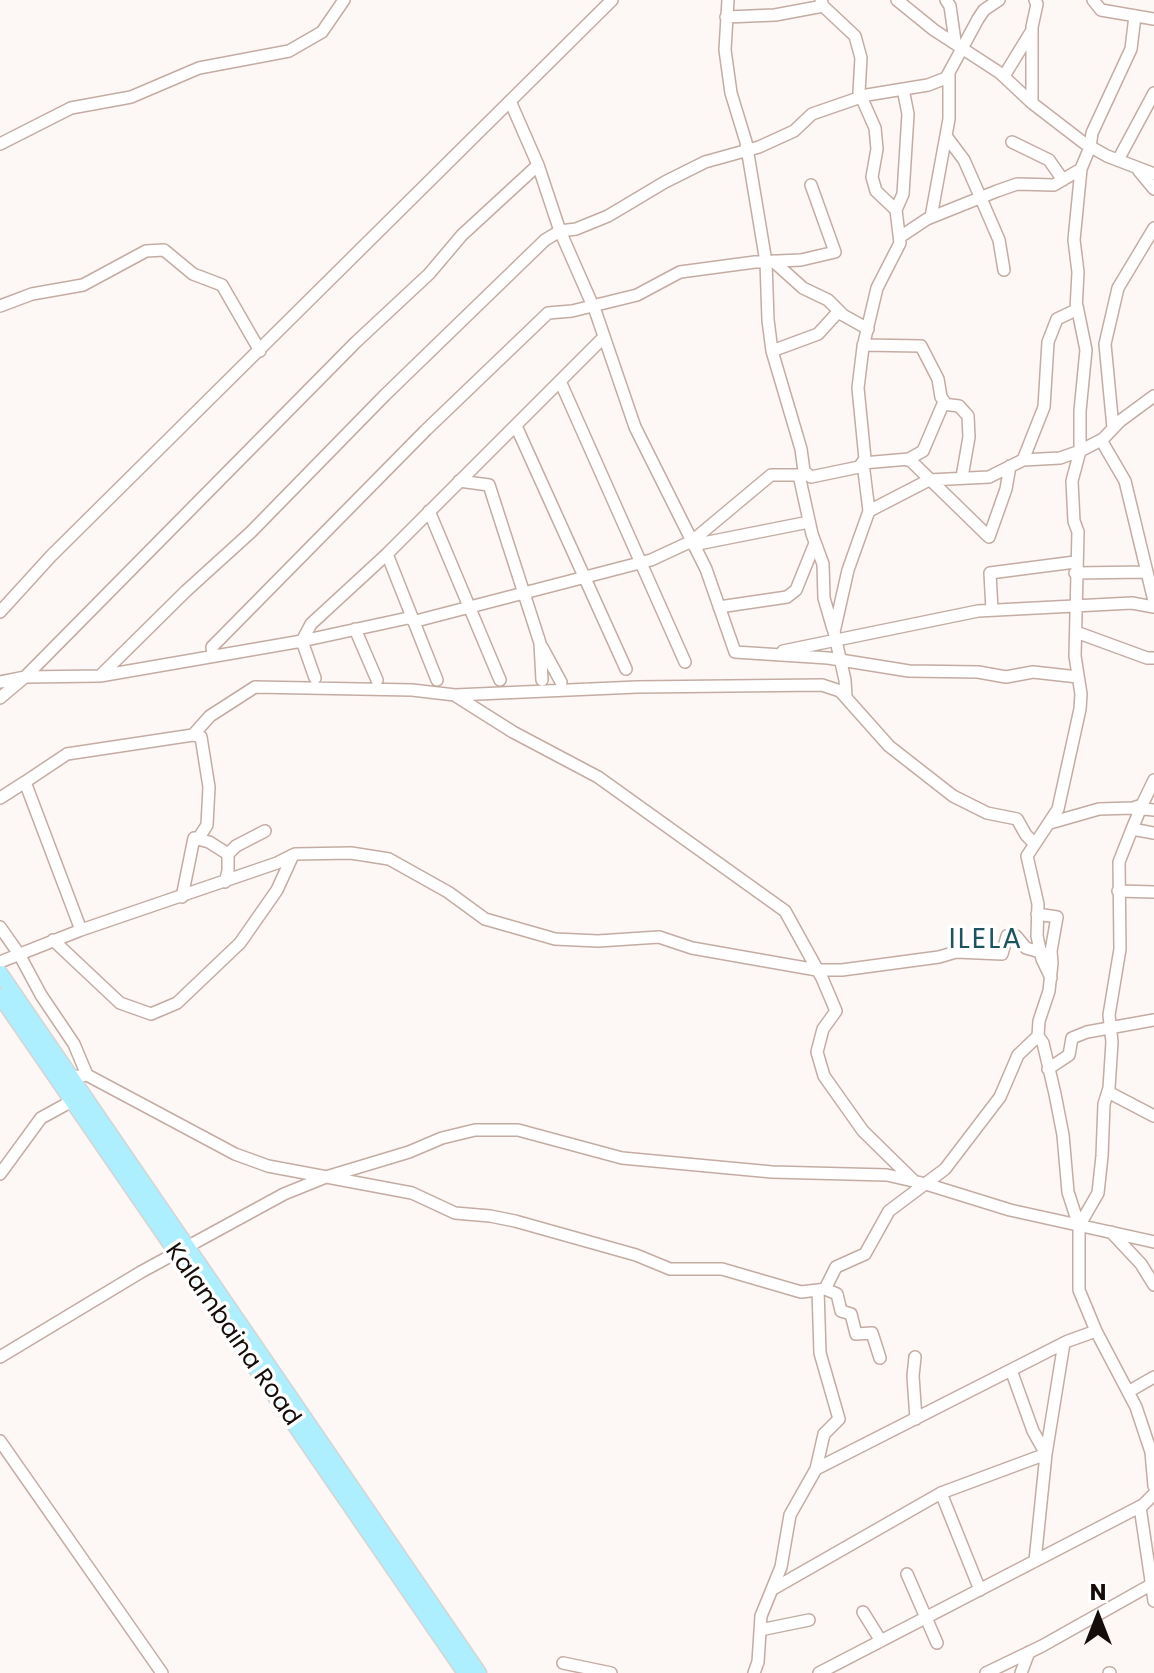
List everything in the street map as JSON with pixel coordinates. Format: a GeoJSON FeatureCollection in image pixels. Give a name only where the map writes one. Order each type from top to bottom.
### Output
{"type":"FeatureCollection","features":[{"type":"Feature","properties":{"kind":"main road"},"geometry":{"type":"LineString","coordinates":[[0,973],[79,1076],[182,1249],[479,1673]]}},
{"type":"Feature","properties":{"kind":"main road","name":"Kalambaina Road"},"geometry":{"type":"LineString","coordinates":[[0,996],[72,1101],[182,1249],[465,1673]]}},
{"type":"Feature","properties":{"kind":"street"},"geometry":{"type":"LineString","coordinates":[[0,144],[71,108],[131,97],[199,68],[289,51],[322,32],[344,0]]}},
{"type":"Feature","properties":{"kind":"street"},"geometry":{"type":"LineString","coordinates":[[0,612],[51,556],[612,0]]}},
{"type":"Feature","properties":{"kind":"street"},"geometry":{"type":"LineString","coordinates":[[728,0],[725,50],[731,93],[747,150],[769,262],[768,320],[772,351],[801,449],[809,522],[823,564],[824,598],[835,636],[846,697]]}},
{"type":"Feature","properties":{"kind":"street"},"geometry":{"type":"LineString","coordinates":[[897,0],[934,30],[1004,76],[1032,103],[1090,147],[1154,174]]}},
{"type":"Feature","properties":{"kind":"street"},"geometry":{"type":"LineString","coordinates":[[946,0],[958,45]]}},
{"type":"Feature","properties":{"kind":"street"},"geometry":{"type":"LineString","coordinates":[[1032,103],[1035,0]]}},
{"type":"Feature","properties":{"kind":"street"},"geometry":{"type":"LineString","coordinates":[[1093,0],[1101,10],[1154,19]]}},
{"type":"Feature","properties":{"kind":"street"},"geometry":{"type":"LineString","coordinates":[[100,676],[251,532],[469,312],[545,240],[560,231],[576,229],[608,216],[705,162],[747,150],[794,131],[812,114],[861,97],[928,85],[946,78],[958,45],[984,10],[995,1]]}},
{"type":"Feature","properties":{"kind":"street"},"geometry":{"type":"LineString","coordinates":[[726,17],[775,15],[822,3],[855,36],[861,58],[859,92],[875,128],[877,149],[872,177],[876,191],[896,210]]}},
{"type":"Feature","properties":{"kind":"street"},"geometry":{"type":"LineString","coordinates":[[754,1673],[761,1616],[781,1567],[790,1515],[816,1469],[824,1434],[839,1419],[820,1353],[822,1290],[836,1267],[865,1254],[889,1211],[945,1169],[1000,1097],[1018,1055],[1038,1036],[1051,978],[1046,954],[1037,936],[1038,904],[1027,856],[1058,809],[1081,694],[1076,632],[1078,532],[1074,521],[1072,481],[1080,451],[1086,350],[1077,306],[1078,272],[1074,240],[1081,169],[1092,133],[1131,49],[1135,16]]}},
{"type":"Feature","properties":{"kind":"street"},"geometry":{"type":"LineString","coordinates":[[1004,76],[1032,31]]}},
{"type":"Feature","properties":{"kind":"street"},"geometry":{"type":"LineString","coordinates":[[931,217],[949,119],[949,72]]}},
{"type":"Feature","properties":{"kind":"street"},"geometry":{"type":"LineString","coordinates":[[835,636],[848,570],[869,511],[858,388],[863,345],[877,288],[900,243],[896,210],[903,194],[908,114],[903,89]]}},
{"type":"Feature","properties":{"kind":"street"},"geometry":{"type":"LineString","coordinates":[[1118,160],[1154,93]]}},
{"type":"Feature","properties":{"kind":"street"},"geometry":{"type":"LineString","coordinates":[[510,101],[538,165],[560,231],[593,306],[635,427],[706,569],[735,652],[840,660],[909,671],[978,672],[1006,677],[1033,672],[1078,677]]}},
{"type":"Feature","properties":{"kind":"street"},"geometry":{"type":"LineString","coordinates":[[946,136],[964,160],[981,197],[999,240],[1004,270]]}},
{"type":"Feature","properties":{"kind":"street"},"geometry":{"type":"LineString","coordinates":[[1012,142],[1049,160],[1063,180]]}},
{"type":"Feature","properties":{"kind":"street"},"geometry":{"type":"LineString","coordinates":[[0,698],[25,677],[356,342],[429,274],[462,235],[538,165]]}},
{"type":"Feature","properties":{"kind":"street"},"geometry":{"type":"LineString","coordinates":[[1136,168],[1154,189]]}},
{"type":"Feature","properties":{"kind":"street"},"geometry":{"type":"LineString","coordinates":[[900,237],[931,217],[981,197],[1017,184],[1054,185],[1081,169]]}},
{"type":"Feature","properties":{"kind":"street"},"geometry":{"type":"LineString","coordinates":[[213,656],[212,647],[548,313],[637,295],[680,272],[801,260],[835,252],[811,185]]}},
{"type":"Feature","properties":{"kind":"street"},"geometry":{"type":"LineString","coordinates":[[1113,428],[1105,344],[1118,288],[1152,236]]}},
{"type":"Feature","properties":{"kind":"street"},"geometry":{"type":"LineString","coordinates":[[0,306],[32,294],[83,285],[146,251],[164,250],[193,274],[222,285],[260,351]]}},
{"type":"Feature","properties":{"kind":"street"},"geometry":{"type":"LineString","coordinates":[[769,262],[803,288],[828,300],[839,311],[868,329]]}},
{"type":"Feature","properties":{"kind":"street"},"geometry":{"type":"LineString","coordinates":[[1023,460],[1044,407],[1048,342],[1057,319],[1076,310],[1077,306]]}},
{"type":"Feature","properties":{"kind":"street"},"geometry":{"type":"LineString","coordinates":[[772,351],[818,334],[839,311]]}},
{"type":"Feature","properties":{"kind":"street"},"geometry":{"type":"LineString","coordinates":[[315,678],[302,641],[311,624],[387,554],[604,337]]}},
{"type":"Feature","properties":{"kind":"street"},"geometry":{"type":"LineString","coordinates":[[863,345],[921,346],[938,379],[941,397],[946,404]]}},
{"type":"Feature","properties":{"kind":"street"},"geometry":{"type":"LineString","coordinates":[[560,381],[685,662]]}},
{"type":"Feature","properties":{"kind":"street"},"geometry":{"type":"LineString","coordinates":[[869,511],[933,480],[989,477],[1023,460],[1060,458],[1080,451],[1101,440],[1154,396]]}},
{"type":"Feature","properties":{"kind":"street"},"geometry":{"type":"LineString","coordinates":[[692,543],[771,475],[811,477],[848,471],[863,463],[907,460],[923,451],[943,404],[959,406],[968,416],[969,437],[962,477]]}},
{"type":"Feature","properties":{"kind":"street"},"geometry":{"type":"LineString","coordinates":[[516,426],[626,669]]}},
{"type":"Feature","properties":{"kind":"street"},"geometry":{"type":"LineString","coordinates":[[769,654],[835,636],[978,611],[1154,604],[1125,481],[1101,440]]}},
{"type":"Feature","properties":{"kind":"street"},"geometry":{"type":"LineString","coordinates":[[907,460],[933,480],[989,537],[1006,489],[1010,466]]}},
{"type":"Feature","properties":{"kind":"street"},"geometry":{"type":"LineString","coordinates":[[459,481],[489,485],[540,643],[561,682]]}},
{"type":"Feature","properties":{"kind":"street"},"geometry":{"type":"LineString","coordinates":[[429,511],[500,680]]}},
{"type":"Feature","properties":{"kind":"street"},"geometry":{"type":"LineString","coordinates":[[1,680],[100,676],[302,641],[408,618],[416,621],[642,562],[692,543],[809,522]]}},
{"type":"Feature","properties":{"kind":"street"},"geometry":{"type":"LineString","coordinates":[[719,607],[787,597],[796,590],[815,543]]}},
{"type":"Feature","properties":{"kind":"street"},"geometry":{"type":"LineString","coordinates":[[387,554],[437,680]]}},
{"type":"Feature","properties":{"kind":"street"},"geometry":{"type":"LineString","coordinates":[[992,610],[990,573],[1075,567],[1147,572]]}},
{"type":"Feature","properties":{"kind":"street"},"geometry":{"type":"LineString","coordinates":[[355,629],[377,680]]}},
{"type":"Feature","properties":{"kind":"street"},"geometry":{"type":"LineString","coordinates":[[1076,632],[1154,658]]}},
{"type":"Feature","properties":{"kind":"street"},"geometry":{"type":"LineString","coordinates":[[540,643],[542,680]]}},
{"type":"Feature","properties":{"kind":"street"},"geometry":{"type":"LineString","coordinates":[[193,735],[210,716],[255,687],[412,690],[455,695],[637,687],[822,685],[840,691],[889,746],[942,788],[987,813],[1017,819],[1034,843]]}},
{"type":"Feature","properties":{"kind":"street"},"geometry":{"type":"LineString","coordinates":[[455,695],[513,732],[598,777],[785,911],[836,1011],[823,1029],[817,1052],[824,1076],[857,1125],[913,1180]]}},
{"type":"Feature","properties":{"kind":"street"},"geometry":{"type":"LineString","coordinates":[[0,798],[67,754],[193,735],[201,737],[209,787],[207,825],[198,839]]}},
{"type":"Feature","properties":{"kind":"street"},"geometry":{"type":"LineString","coordinates":[[1079,1226],[1098,1193],[1104,1104],[1108,1092],[1109,1015],[1120,949],[1119,862],[1132,829],[1148,807],[1154,780]]}},
{"type":"Feature","properties":{"kind":"street"},"geometry":{"type":"LineString","coordinates":[[25,782],[81,930]]}},
{"type":"Feature","properties":{"kind":"street"},"geometry":{"type":"LineString","coordinates":[[1050,823],[1099,809],[1148,807]]}},
{"type":"Feature","properties":{"kind":"street"},"geometry":{"type":"LineString","coordinates":[[1132,829],[1154,833]]}},
{"type":"Feature","properties":{"kind":"street"},"geometry":{"type":"LineString","coordinates":[[225,882],[228,854],[236,846],[265,831]]}},
{"type":"Feature","properties":{"kind":"street"},"geometry":{"type":"LineString","coordinates":[[182,897],[194,838],[209,842],[228,854]]}},
{"type":"Feature","properties":{"kind":"street"},"geometry":{"type":"LineString","coordinates":[[0,962],[53,940],[225,882],[293,855],[351,853],[389,859],[448,892],[485,919],[555,939],[598,941],[659,937],[692,948],[817,970],[842,970],[956,952],[1002,954],[1007,936],[1016,936],[1026,948],[1046,954]]}},
{"type":"Feature","properties":{"kind":"street"},"geometry":{"type":"LineString","coordinates":[[53,940],[120,1003],[151,1014],[177,1003],[240,943],[277,890],[293,855]]}},
{"type":"Feature","properties":{"kind":"street"},"geometry":{"type":"LineString","coordinates":[[1118,891],[1154,892]]}},
{"type":"Feature","properties":{"kind":"street"},"geometry":{"type":"LineString","coordinates":[[1037,914],[1057,917],[1046,954]]}},
{"type":"Feature","properties":{"kind":"street"},"geometry":{"type":"LineString","coordinates":[[0,927],[74,1044],[79,1076],[249,1160],[418,1195],[455,1213],[490,1216],[525,1224],[636,1255],[670,1269],[722,1269],[801,1292],[822,1290],[837,1294],[841,1311],[851,1314],[856,1334],[872,1333],[880,1358]]}},
{"type":"Feature","properties":{"kind":"street"},"geometry":{"type":"LineString","coordinates":[[1048,1069],[1069,1055],[1072,1038],[1087,1032],[1154,1020]]}},
{"type":"Feature","properties":{"kind":"street"},"geometry":{"type":"LineString","coordinates":[[1038,1036],[1043,1043],[1063,1135],[1068,1192],[1079,1226],[1079,1290],[1096,1331],[1136,1407],[1151,1452],[1154,1486]]}},
{"type":"Feature","properties":{"kind":"street"},"geometry":{"type":"LineString","coordinates":[[1108,1092],[1154,1116]]}},
{"type":"Feature","properties":{"kind":"street"},"geometry":{"type":"LineString","coordinates":[[0,1174],[41,1118],[72,1101]]}},
{"type":"Feature","properties":{"kind":"street"},"geometry":{"type":"LineString","coordinates":[[0,1357],[182,1249],[284,1194],[457,1133],[495,1128],[518,1130],[622,1158],[772,1172],[887,1175],[1010,1210],[1154,1242]]}},
{"type":"Feature","properties":{"kind":"street"},"geometry":{"type":"LineString","coordinates":[[1111,1232],[1141,1264],[1154,1285]]}},
{"type":"Feature","properties":{"kind":"street"},"geometry":{"type":"LineString","coordinates":[[816,1469],[1064,1343],[1096,1331]]}},
{"type":"Feature","properties":{"kind":"street"},"geometry":{"type":"LineString","coordinates":[[1035,1561],[1046,1454],[1064,1343]]}},
{"type":"Feature","properties":{"kind":"street"},"geometry":{"type":"LineString","coordinates":[[915,1357],[916,1419]]}},
{"type":"Feature","properties":{"kind":"street"},"geometry":{"type":"LineString","coordinates":[[1011,1370],[1033,1431],[1046,1454]]}},
{"type":"Feature","properties":{"kind":"street"},"geometry":{"type":"LineString","coordinates":[[1128,1392],[1154,1377]]}},
{"type":"Feature","properties":{"kind":"street"},"geometry":{"type":"LineString","coordinates":[[0,1441],[162,1673]]}},
{"type":"Feature","properties":{"kind":"street"},"geometry":{"type":"LineString","coordinates":[[772,1589],[941,1493],[1046,1454]]}},
{"type":"Feature","properties":{"kind":"street"},"geometry":{"type":"LineString","coordinates":[[941,1493],[980,1590]]}},
{"type":"Feature","properties":{"kind":"street"},"geometry":{"type":"LineString","coordinates":[[819,1673],[1140,1507],[1154,1494]]}},
{"type":"Feature","properties":{"kind":"street"},"geometry":{"type":"LineString","coordinates":[[1140,1507],[1154,1601]]}},
{"type":"Feature","properties":{"kind":"street"},"geometry":{"type":"LineString","coordinates":[[907,1574],[937,1643]]}},
{"type":"Feature","properties":{"kind":"street"},"geometry":{"type":"LineString","coordinates":[[986,1673],[1152,1584]]}},
{"type":"Feature","properties":{"kind":"street"},"geometry":{"type":"LineString","coordinates":[[863,1612],[881,1641]]}},
{"type":"Feature","properties":{"kind":"street"},"geometry":{"type":"LineString","coordinates":[[760,1630],[809,1620]]}},
{"type":"Feature","properties":{"kind":"street"},"geometry":{"type":"LineString","coordinates":[[1021,1673],[1029,1652]]}},
{"type":"Feature","properties":{"kind":"street"},"geometry":{"type":"LineString","coordinates":[[563,1663],[611,1673]]}},
{"type":"Feature","properties":{"kind":"district","name":"ILELA"},"geometry":{"type":"Point","coordinates":[986,941]}}]}
